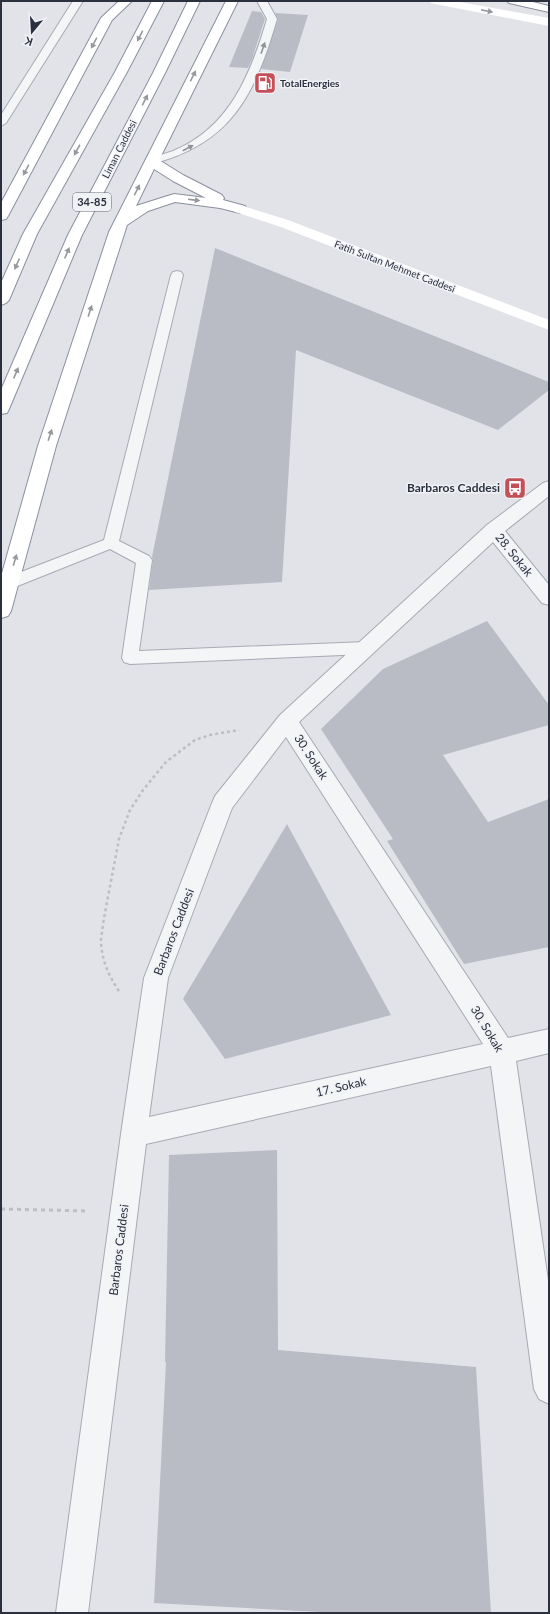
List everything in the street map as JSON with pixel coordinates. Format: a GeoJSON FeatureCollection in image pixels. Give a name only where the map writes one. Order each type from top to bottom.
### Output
{"type":"FeatureCollection","features":[{"type":"Feature","properties":{"kind":"main road"},"geometry":{"type":"LineString","coordinates":[[1,216],[107,18],[126,1]]}},
{"type":"Feature","properties":{"kind":"main road","name":"34-85"},"geometry":{"type":"LineString","coordinates":[[1,300],[30,234],[121,72],[158,1]]}},
{"type":"Feature","properties":{"kind":"main road","name":"Liman Caddesi"},"geometry":{"type":"LineString","coordinates":[[1,409],[75,235],[159,73],[194,1]]}},
{"type":"Feature","properties":{"kind":"main road"},"geometry":{"type":"LineString","coordinates":[[1,611],[47,446],[119,224],[232,1]]}},
{"type":"Feature","properties":{"kind":"main road"},"geometry":{"type":"LineString","coordinates":[[435,1],[549,22]]}},
{"type":"Feature","properties":{"kind":"main road"},"geometry":{"type":"LineString","coordinates":[[513,1],[549,9]]}},
{"type":"Feature","properties":{"kind":"main road"},"geometry":{"type":"LineString","coordinates":[[536,1],[549,5]]}},
{"type":"Feature","properties":{"kind":"main road"},"geometry":{"type":"LineString","coordinates":[[151,162],[178,178],[240,209]]}},
{"type":"Feature","properties":{"kind":"main road"},"geometry":{"type":"LineString","coordinates":[[119,224],[143,208],[174,198],[221,204],[240,209]]}},
{"type":"Feature","properties":{"kind":"main road","name":"Fatih Sultan Mehmet Caddesi"},"geometry":{"type":"LineString","coordinates":[[240,209],[283,223],[549,325]]}},
{"type":"Feature","properties":{"kind":"street","name":"Barbaros Caddesi"},"geometry":{"type":"LineString","coordinates":[[72,1613],[134,1134],[156,978],[223,803],[287,721],[494,530],[549,487]]}},
{"type":"Feature","properties":{"kind":"street","name":"28. Sokak"},"geometry":{"type":"LineString","coordinates":[[494,530],[549,598]]}},
{"type":"Feature","properties":{"kind":"street","name":"30. Sokak"},"geometry":{"type":"LineString","coordinates":[[287,721],[502,1051],[549,1389]]}},
{"type":"Feature","properties":{"kind":"street","name":"17. Sokak"},"geometry":{"type":"LineString","coordinates":[[134,1134],[549,1041]]}},
{"type":"Feature","properties":{"kind":"lane"},"geometry":{"type":"LineString","coordinates":[[1,123],[78,1]]}},
{"type":"Feature","properties":{"kind":"lane"},"geometry":{"type":"LineString","coordinates":[[151,162],[167,158],[190,148],[221,126],[242,98],[264,48],[272,19],[262,1]]}},
{"type":"Feature","properties":{"kind":"lane"},"geometry":{"type":"LineString","coordinates":[[111,542],[177,275]]}},
{"type":"Feature","properties":{"kind":"lane"},"geometry":{"type":"LineString","coordinates":[[9,583],[111,542]]}},
{"type":"Feature","properties":{"kind":"lane"},"geometry":{"type":"LineString","coordinates":[[111,542],[144,560],[130,658],[366,648]]}},
{"type":"Feature","properties":{"kind":"path"},"geometry":{"type":"LineString","coordinates":[[150,1018],[130,1004],[115,985],[106,967],[102,948],[102,928],[120,834],[130,811],[143,789],[159,769],[176,753],[196,738],[287,721]]}},
{"type":"Feature","properties":{"kind":"path"},"geometry":{"type":"LineString","coordinates":[[1,1209],[124,1212]]}},
{"type":"Feature","properties":{"kind":"building"},"geometry":{"type":"Polygon","coordinates":[[[252,11],[261,12],[265,19],[252,59],[248,68],[229,67],[252,11]]]}},
{"type":"Feature","properties":{"kind":"building"},"geometry":{"type":"Polygon","coordinates":[[[275,13],[308,15],[290,72],[261,69],[278,19],[275,13]]]}},
{"type":"Feature","properties":{"kind":"building"},"geometry":{"type":"Polygon","coordinates":[[[215,248],[549,382],[549,390],[498,430],[296,350],[282,582],[149,590],[153,560],[152,557],[215,248]]]}},
{"type":"Feature","properties":{"kind":"building"},"geometry":{"type":"Polygon","coordinates":[[[487,621],[549,705],[549,725],[443,755],[488,822],[549,799],[549,947],[464,964],[387,841],[393,839],[321,729],[383,669],[487,621]]]}},
{"type":"Feature","properties":{"kind":"building"},"geometry":{"type":"Polygon","coordinates":[[[287,824],[391,1015],[225,1059],[183,999],[287,824]]]}},
{"type":"Feature","properties":{"kind":"building"},"geometry":{"type":"Polygon","coordinates":[[[277,1150],[278,1350],[476,1367],[491,1613],[320,1613],[154,1603],[166,1362],[169,1155],[277,1150]]]}},
{"type":"Feature","properties":{"kind":"place","name":"TotalEnergies"},"geometry":{"type":"Point","coordinates":[265,83]}},
{"type":"Feature","properties":{"kind":"place","name":"Barbaros Caddesi"},"geometry":{"type":"Point","coordinates":[515,488]}}]}
